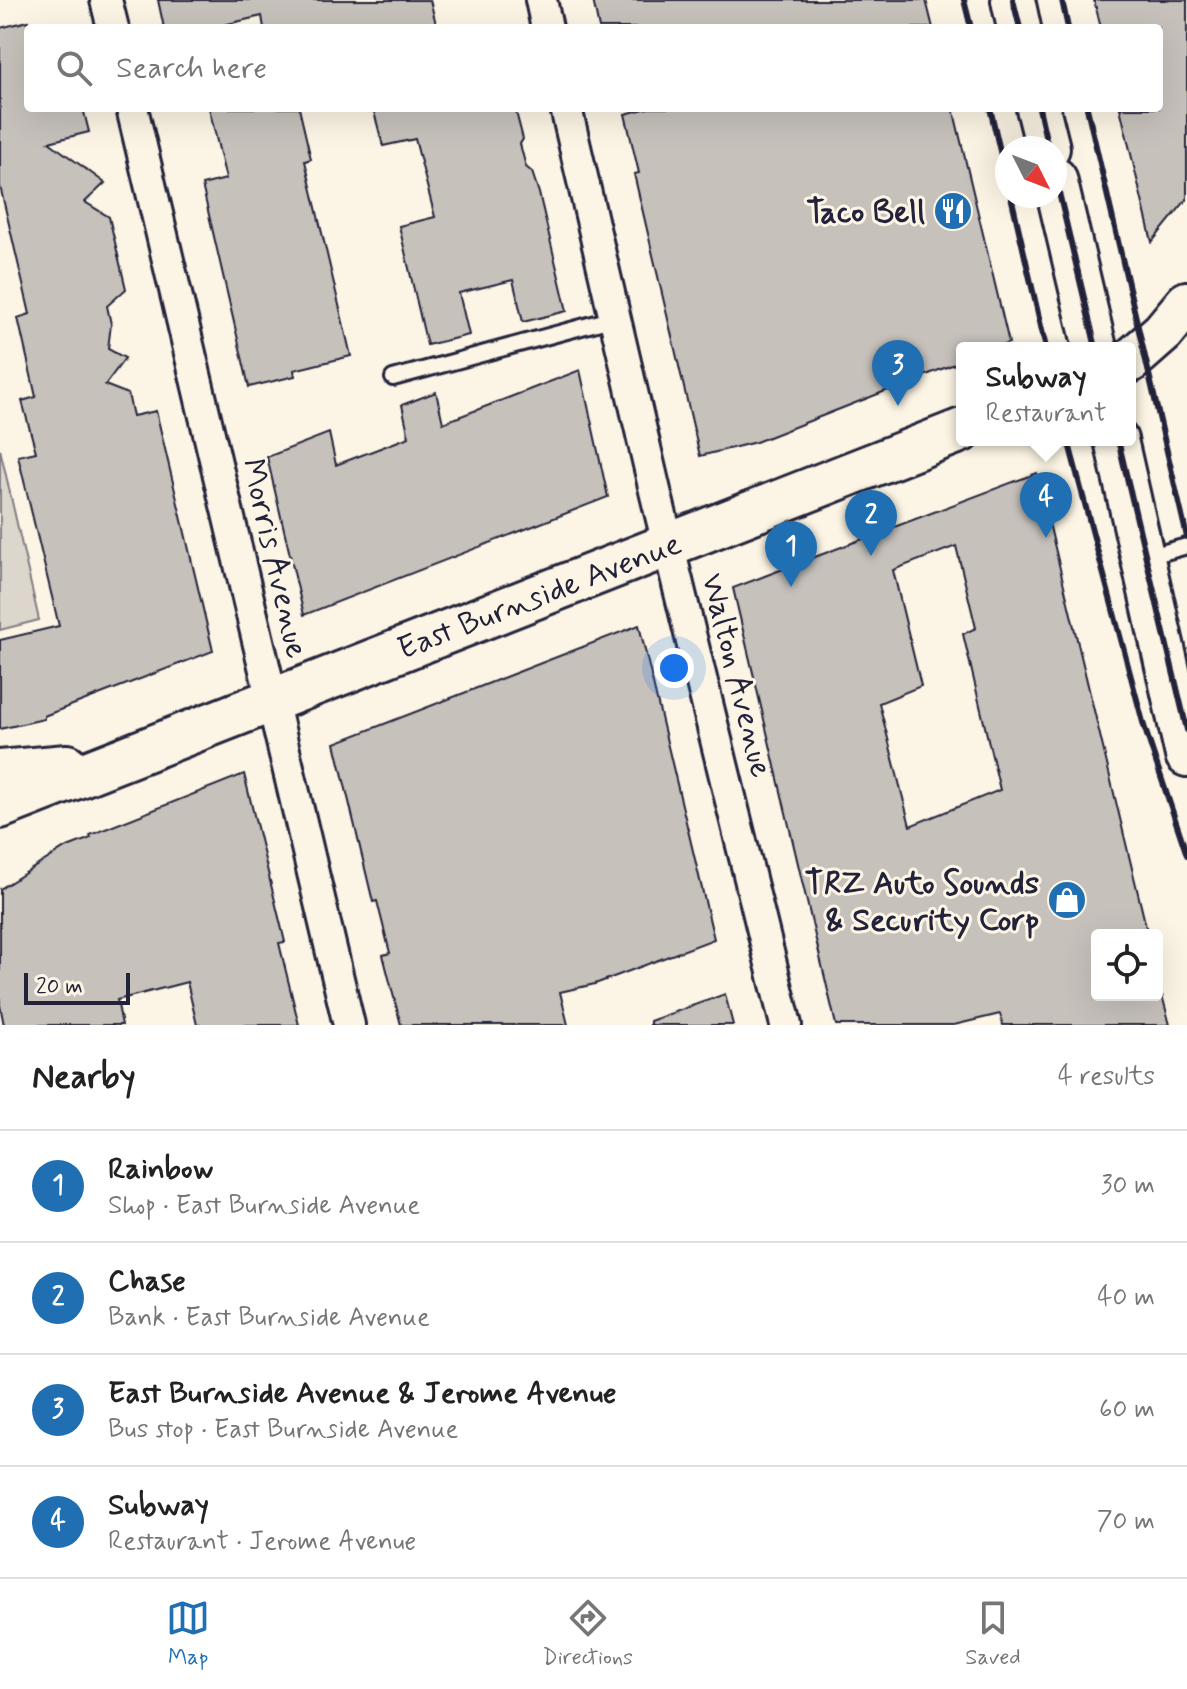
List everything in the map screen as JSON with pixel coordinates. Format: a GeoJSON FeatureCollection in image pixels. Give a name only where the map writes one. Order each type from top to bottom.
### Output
{"type":"FeatureCollection","features":[{"type":"Feature","properties":{"kind":"main road"},"geometry":{"type":"LineString","coordinates":[[1013,0],[1018,24]]}},
{"type":"Feature","properties":{"kind":"main road"},"geometry":{"type":"LineString","coordinates":[[1039,112],[1045,136]]}},
{"type":"Feature","properties":{"kind":"main road"},"geometry":{"type":"LineString","coordinates":[[1062,208],[1094,342]]}},
{"type":"Feature","properties":{"kind":"main road"},"geometry":{"type":"LineString","coordinates":[[1136,355],[1187,303]]}},
{"type":"Feature","properties":{"kind":"main road","name":"East Burnside Avenue"},"geometry":{"type":"LineString","coordinates":[[0,807],[956,432]]}},
{"type":"Feature","properties":{"kind":"main road"},"geometry":{"type":"LineString","coordinates":[[1117,446],[1187,755]]}},
{"type":"Feature","properties":{"kind":"main road","name":"East Burnside Avenue"},"geometry":{"type":"LineString","coordinates":[[0,772],[116,761]]}},
{"type":"Feature","properties":{"kind":"main road","name":"East Burnside Avenue"},"geometry":{"type":"LineString","coordinates":[[0,838],[116,761]]}},
{"type":"Feature","properties":{"kind":"street"},"geometry":{"type":"LineString","coordinates":[[106,0],[112,24]]}},
{"type":"Feature","properties":{"kind":"street"},"geometry":{"type":"LineString","coordinates":[[541,0],[546,24]]}},
{"type":"Feature","properties":{"kind":"street","name":"Morris Avenue"},"geometry":{"type":"LineString","coordinates":[[133,112],[349,1025]]}},
{"type":"Feature","properties":{"kind":"street","name":"Walton Avenue"},"geometry":{"type":"LineString","coordinates":[[567,112],[786,1025]]}},
{"type":"Feature","properties":{"kind":"lane"},"geometry":{"type":"LineString","coordinates":[[393,378],[615,318]]}},
{"type":"Feature","properties":{"kind":"lane"},"geometry":{"type":"LineString","coordinates":[[1143,558],[1187,546]]}},
{"type":"Feature","properties":{"kind":"shaded area"},"geometry":{"type":"Polygon","coordinates":[[[0,449],[39,620],[0,630],[0,449]]]}},
{"type":"Feature","properties":{"kind":"building"},"geometry":{"type":"Polygon","coordinates":[[[158,0],[430,0],[436,24],[263,24],[262,16],[227,24],[163,24],[158,0]]]}},
{"type":"Feature","properties":{"kind":"building"},"geometry":{"type":"Polygon","coordinates":[[[593,0],[926,0],[932,24],[598,24],[593,0]]]}},
{"type":"Feature","properties":{"kind":"building"},"geometry":{"type":"Polygon","coordinates":[[[1094,0],[1187,0],[1187,199],[1152,242],[1121,112],[1163,112],[1163,24],[1100,24],[1094,0]]]}},
{"type":"Feature","properties":{"kind":"building"},"geometry":{"type":"Polygon","coordinates":[[[28,21],[24,24],[24,112],[84,112],[89,132],[49,142],[105,183],[85,202],[109,217],[126,289],[107,306],[111,324],[108,349],[125,358],[105,385],[128,394],[133,416],[156,411],[213,651],[44,716],[44,719],[0,729],[0,640],[59,626],[18,456],[36,452],[22,401],[36,397],[18,318],[30,314],[0,186],[0,28],[28,21]]]}},
{"type":"Feature","properties":{"kind":"building"},"geometry":{"type":"Polygon","coordinates":[[[210,112],[300,112],[311,159],[305,161],[351,356],[294,370],[295,376],[249,387],[202,185],[226,179],[210,112]]]}},
{"type":"Feature","properties":{"kind":"building"},"geometry":{"type":"Polygon","coordinates":[[[374,112],[516,112],[523,139],[520,144],[526,167],[532,172],[539,193],[567,311],[523,322],[513,280],[459,293],[469,335],[427,345],[399,226],[435,217],[415,139],[383,146],[374,112]]]}},
{"type":"Feature","properties":{"kind":"building"},"geometry":{"type":"Polygon","coordinates":[[[954,112],[1009,342],[956,342],[956,363],[756,442],[700,456],[634,174],[639,173],[625,114],[954,112]]]}},
{"type":"Feature","properties":{"kind":"building"},"geometry":{"type":"Polygon","coordinates":[[[580,370],[608,497],[304,615],[267,457],[329,433],[336,465],[409,437],[402,405],[436,392],[443,423],[580,370]]]}},
{"type":"Feature","properties":{"kind":"building"},"geometry":{"type":"Polygon","coordinates":[[[1037,473],[1147,929],[1091,929],[1091,1001],[1163,999],[1170,1025],[1003,1025],[1000,1014],[954,1025],[836,1025],[733,588],[1037,473]],[[956,546],[893,570],[921,686],[879,703],[910,826],[1000,790],[963,634],[976,628],[956,546]]]}},
{"type":"Feature","properties":{"kind":"building"},"geometry":{"type":"Polygon","coordinates":[[[639,625],[714,939],[595,984],[560,992],[568,1025],[401,1025],[383,955],[390,953],[377,901],[373,902],[335,743],[639,625]]]}},
{"type":"Feature","properties":{"kind":"building"},"geometry":{"type":"Polygon","coordinates":[[[244,774],[285,942],[279,943],[299,1025],[197,1025],[187,982],[117,1000],[122,1025],[4,1025],[0,1005],[0,889],[65,848],[91,838],[90,835],[244,774]]]}},
{"type":"Feature","properties":{"kind":"building"},"geometry":{"type":"Polygon","coordinates":[[[725,994],[733,1025],[650,1025],[650,1021],[725,994]]]}},
{"type":"Feature","properties":{"kind":"railway"},"geometry":{"type":"LineString","coordinates":[[964,0],[970,24]]}},
{"type":"Feature","properties":{"kind":"railway"},"geometry":{"type":"LineString","coordinates":[[1013,0],[1019,24]]}},
{"type":"Feature","properties":{"kind":"railway"},"geometry":{"type":"LineString","coordinates":[[1062,0],[1067,24]]}},
{"type":"Feature","properties":{"kind":"railway"},"geometry":{"type":"LineString","coordinates":[[991,112],[997,136]]}},
{"type":"Feature","properties":{"kind":"railway"},"geometry":{"type":"LineString","coordinates":[[1040,112],[1045,136]]}},
{"type":"Feature","properties":{"kind":"railway"},"geometry":{"type":"LineString","coordinates":[[1088,112],[1187,537]]}},
{"type":"Feature","properties":{"kind":"railway"},"geometry":{"type":"LineString","coordinates":[[1014,208],[1045,342]]}},
{"type":"Feature","properties":{"kind":"railway"},"geometry":{"type":"LineString","coordinates":[[1063,208],[1095,342]]}},
{"type":"Feature","properties":{"kind":"railway"},"geometry":{"type":"LineString","coordinates":[[1070,446],[1144,726],[1187,855]]}},
{"type":"Feature","properties":{"kind":"railway"},"geometry":{"type":"LineString","coordinates":[[1119,446],[1187,730]]}},
{"type":"Feature","properties":{"kind":"place","name":"Taco Bell"},"geometry":{"type":"Point","coordinates":[953,211]}},
{"type":"Feature","properties":{"kind":"place","name":"East Burnside Avenue & Jerome Avenue"},"geometry":{"type":"Point","coordinates":[898,406]}},
{"type":"Feature","properties":{"kind":"place","name":"Subway"},"geometry":{"type":"Point","coordinates":[1046,538]}},
{"type":"Feature","properties":{"kind":"place","name":"Chase"},"geometry":{"type":"Point","coordinates":[871,556]}},
{"type":"Feature","properties":{"kind":"place","name":"Rainbow"},"geometry":{"type":"Point","coordinates":[791,587]}},
{"type":"Feature","properties":{"kind":"place","name":"TRZ Auto Sounds & Security Corp"},"geometry":{"type":"Point","coordinates":[1067,900]}}]}
